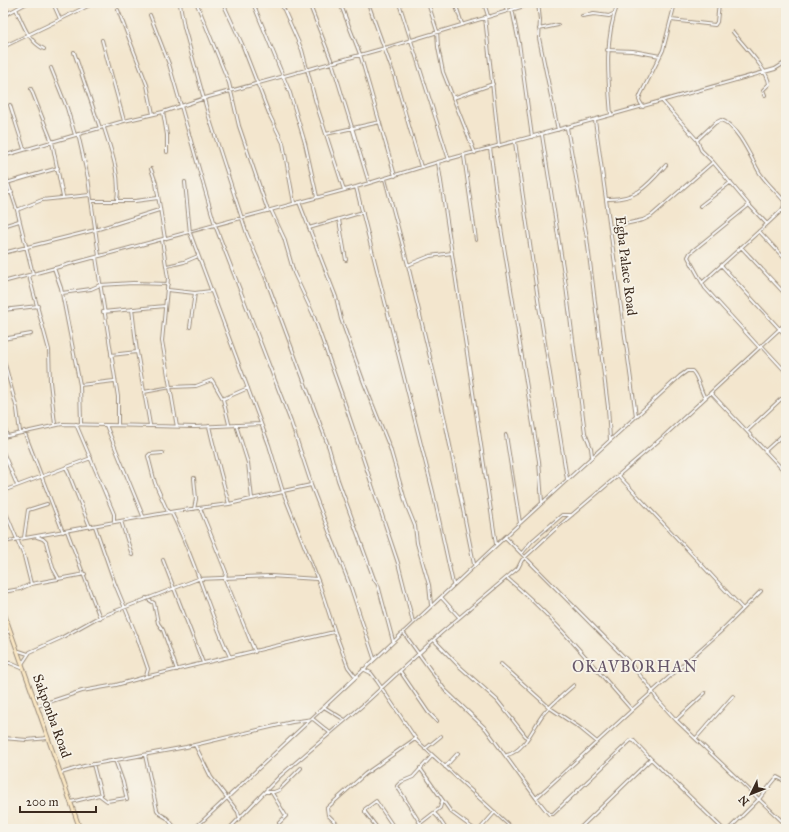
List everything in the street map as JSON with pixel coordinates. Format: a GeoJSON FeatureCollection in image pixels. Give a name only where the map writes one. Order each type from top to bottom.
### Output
{"type":"FeatureCollection","features":[{"type":"Feature","properties":{"kind":"main road","name":"Sakponba Road"},"geometry":{"type":"LineString","coordinates":[[3,610],[80,829]]}},
{"type":"Feature","properties":{"kind":"street"},"geometry":{"type":"LineString","coordinates":[[4,3],[8,13]]}},
{"type":"Feature","properties":{"kind":"street"},"geometry":{"type":"LineString","coordinates":[[3,16],[27,3]]}},
{"type":"Feature","properties":{"kind":"street"},"geometry":{"type":"LineString","coordinates":[[53,3],[60,19]]}},
{"type":"Feature","properties":{"kind":"street"},"geometry":{"type":"LineString","coordinates":[[3,47],[94,3]]}},
{"type":"Feature","properties":{"kind":"street"},"geometry":{"type":"LineString","coordinates":[[224,3],[270,116],[283,143],[294,203]]}},
{"type":"Feature","properties":{"kind":"street"},"geometry":{"type":"LineString","coordinates":[[253,3],[290,93],[305,143],[317,197]]}},
{"type":"Feature","properties":{"kind":"street"},"geometry":{"type":"LineString","coordinates":[[281,3],[302,50],[316,103],[344,190]]}},
{"type":"Feature","properties":{"kind":"street"},"geometry":{"type":"LineString","coordinates":[[309,3],[332,62],[369,183]]}},
{"type":"Feature","properties":{"kind":"street"},"geometry":{"type":"LineString","coordinates":[[340,3],[360,54],[395,176]]}},
{"type":"Feature","properties":{"kind":"street"},"geometry":{"type":"LineString","coordinates":[[368,3],[385,48],[416,142],[422,167]]}},
{"type":"Feature","properties":{"kind":"street"},"geometry":{"type":"LineString","coordinates":[[399,3],[448,160]]}},
{"type":"Feature","properties":{"kind":"street"},"geometry":{"type":"LineString","coordinates":[[428,3],[437,31],[443,72],[475,153]]}},
{"type":"Feature","properties":{"kind":"street"},"geometry":{"type":"LineString","coordinates":[[455,3],[462,24]]}},
{"type":"Feature","properties":{"kind":"street"},"geometry":{"type":"LineString","coordinates":[[484,3],[487,16],[499,146]]}},
{"type":"Feature","properties":{"kind":"street"},"geometry":{"type":"LineString","coordinates":[[505,3],[506,11]]}},
{"type":"Feature","properties":{"kind":"street"},"geometry":{"type":"LineString","coordinates":[[516,3],[514,8],[532,137]]}},
{"type":"Feature","properties":{"kind":"street"},"geometry":{"type":"LineString","coordinates":[[3,156],[124,121],[163,112],[205,98],[385,48],[437,31],[534,3]]}},
{"type":"Feature","properties":{"kind":"street"},"geometry":{"type":"LineString","coordinates":[[538,3],[539,38],[558,130]]}},
{"type":"Feature","properties":{"kind":"street"},"geometry":{"type":"LineString","coordinates":[[611,115],[607,50],[614,14],[618,3]]}},
{"type":"Feature","properties":{"kind":"street"},"geometry":{"type":"LineString","coordinates":[[643,107],[639,100],[640,96],[660,56],[675,3]]}},
{"type":"Feature","properties":{"kind":"street"},"geometry":{"type":"LineString","coordinates":[[671,20],[715,26],[717,22],[719,3]]}},
{"type":"Feature","properties":{"kind":"street"},"geometry":{"type":"LineString","coordinates":[[180,4],[184,27],[205,98],[209,117],[242,218],[329,448],[338,480],[372,575],[378,585],[393,641]]}},
{"type":"Feature","properties":{"kind":"street"},"geometry":{"type":"LineString","coordinates":[[197,4],[230,91],[239,126],[268,211]]}},
{"type":"Feature","properties":{"kind":"street"},"geometry":{"type":"LineString","coordinates":[[16,9],[28,35],[34,43],[44,50]]}},
{"type":"Feature","properties":{"kind":"street"},"geometry":{"type":"LineString","coordinates":[[118,10],[147,85],[153,114]]}},
{"type":"Feature","properties":{"kind":"street"},"geometry":{"type":"LineString","coordinates":[[582,16],[594,14],[609,16],[614,14]]}},
{"type":"Feature","properties":{"kind":"street"},"geometry":{"type":"LineString","coordinates":[[150,15],[169,64],[180,107],[215,225],[291,422],[312,486],[351,588],[374,658]]}},
{"type":"Feature","properties":{"kind":"street"},"geometry":{"type":"LineString","coordinates":[[539,29],[558,25]]}},
{"type":"Feature","properties":{"kind":"street"},"geometry":{"type":"LineString","coordinates":[[734,32],[764,72],[769,82],[769,84],[762,90],[765,95]]}},
{"type":"Feature","properties":{"kind":"street"},"geometry":{"type":"LineString","coordinates":[[102,40],[124,121]]}},
{"type":"Feature","properties":{"kind":"street"},"geometry":{"type":"LineString","coordinates":[[607,50],[633,51],[660,56]]}},
{"type":"Feature","properties":{"kind":"street"},"geometry":{"type":"LineString","coordinates":[[74,52],[100,128]]}},
{"type":"Feature","properties":{"kind":"street"},"geometry":{"type":"LineString","coordinates":[[3,282],[190,233],[294,203],[356,188],[438,162],[663,102],[775,69],[786,62]]}},
{"type":"Feature","properties":{"kind":"street"},"geometry":{"type":"LineString","coordinates":[[52,68],[67,108],[74,135]]}},
{"type":"Feature","properties":{"kind":"street"},"geometry":{"type":"LineString","coordinates":[[453,98],[493,84]]}},
{"type":"Feature","properties":{"kind":"street"},"geometry":{"type":"LineString","coordinates":[[31,89],[52,142],[63,197]]}},
{"type":"Feature","properties":{"kind":"street"},"geometry":{"type":"LineString","coordinates":[[663,102],[697,140],[701,150],[731,182],[749,205],[768,224]]}},
{"type":"Feature","properties":{"kind":"street"},"geometry":{"type":"LineString","coordinates":[[10,105],[24,150]]}},
{"type":"Feature","properties":{"kind":"street"},"geometry":{"type":"LineString","coordinates":[[163,112],[167,135],[167,152]]}},
{"type":"Feature","properties":{"kind":"street","name":"Egba Palace Road"},"geometry":{"type":"LineString","coordinates":[[595,120],[636,416]]}},
{"type":"Feature","properties":{"kind":"street"},"geometry":{"type":"LineString","coordinates":[[697,140],[719,121],[728,123],[752,155],[758,170],[784,201],[782,210],[703,282]]}},
{"type":"Feature","properties":{"kind":"street"},"geometry":{"type":"LineString","coordinates":[[326,134],[380,122]]}},
{"type":"Feature","properties":{"kind":"street"},"geometry":{"type":"LineString","coordinates":[[103,127],[114,163],[118,187],[116,200]]}},
{"type":"Feature","properties":{"kind":"street"},"geometry":{"type":"LineString","coordinates":[[567,128],[587,238],[608,407],[610,440]]}},
{"type":"Feature","properties":{"kind":"street"},"geometry":{"type":"LineString","coordinates":[[78,134],[91,200],[103,312],[110,341],[110,355],[118,397],[118,425]]}},
{"type":"Feature","properties":{"kind":"street"},"geometry":{"type":"LineString","coordinates":[[542,135],[566,286],[585,433],[591,448],[592,456]]}},
{"type":"Feature","properties":{"kind":"street"},"geometry":{"type":"LineString","coordinates":[[515,142],[538,306],[567,479]]}},
{"type":"Feature","properties":{"kind":"street"},"geometry":{"type":"LineString","coordinates":[[490,148],[499,216],[539,461],[542,502]]}},
{"type":"Feature","properties":{"kind":"street"},"geometry":{"type":"LineString","coordinates":[[464,156],[476,240]]}},
{"type":"Feature","properties":{"kind":"street"},"geometry":{"type":"LineString","coordinates":[[438,162],[476,423],[496,545]]}},
{"type":"Feature","properties":{"kind":"street"},"geometry":{"type":"LineString","coordinates":[[611,227],[643,220],[651,216],[713,162]]}},
{"type":"Feature","properties":{"kind":"street"},"geometry":{"type":"LineString","coordinates":[[607,199],[622,198],[642,191],[666,166]]}},
{"type":"Feature","properties":{"kind":"street"},"geometry":{"type":"LineString","coordinates":[[3,168],[9,181],[33,274]]}},
{"type":"Feature","properties":{"kind":"street"},"geometry":{"type":"LineString","coordinates":[[3,184],[9,181],[58,168]]}},
{"type":"Feature","properties":{"kind":"street"},"geometry":{"type":"LineString","coordinates":[[151,169],[156,183],[167,266],[168,290],[162,341],[177,427]]}},
{"type":"Feature","properties":{"kind":"street"},"geometry":{"type":"LineString","coordinates":[[385,179],[408,265],[457,473],[474,564]]}},
{"type":"Feature","properties":{"kind":"street"},"geometry":{"type":"LineString","coordinates":[[185,182],[190,233],[248,388],[283,491],[317,579],[348,667],[355,676]]}},
{"type":"Feature","properties":{"kind":"street"},"geometry":{"type":"LineString","coordinates":[[700,206],[731,182]]}},
{"type":"Feature","properties":{"kind":"street"},"geometry":{"type":"LineString","coordinates":[[356,188],[433,492],[453,585]]}},
{"type":"Feature","properties":{"kind":"street"},"geometry":{"type":"LineString","coordinates":[[3,195],[12,192]]}},
{"type":"Feature","properties":{"kind":"street"},"geometry":{"type":"LineString","coordinates":[[17,210],[42,200],[90,194]]}},
{"type":"Feature","properties":{"kind":"street"},"geometry":{"type":"LineString","coordinates":[[91,200],[135,201],[158,198]]}},
{"type":"Feature","properties":{"kind":"street"},"geometry":{"type":"LineString","coordinates":[[299,202],[336,296],[341,319],[364,383],[390,448],[406,504],[415,526],[429,585],[431,605]]}},
{"type":"Feature","properties":{"kind":"street"},"geometry":{"type":"LineString","coordinates":[[749,205],[690,253],[688,257],[705,288],[759,347]]}},
{"type":"Feature","properties":{"kind":"street"},"geometry":{"type":"LineString","coordinates":[[3,253],[95,230],[160,210]]}},
{"type":"Feature","properties":{"kind":"street"},"geometry":{"type":"LineString","coordinates":[[271,210],[343,398],[398,563],[413,622]]}},
{"type":"Feature","properties":{"kind":"street"},"geometry":{"type":"LineString","coordinates":[[782,210],[786,215]]}},
{"type":"Feature","properties":{"kind":"street"},"geometry":{"type":"LineString","coordinates":[[309,228],[363,212]]}},
{"type":"Feature","properties":{"kind":"street"},"geometry":{"type":"LineString","coordinates":[[339,220],[346,260]]}},
{"type":"Feature","properties":{"kind":"street"},"geometry":{"type":"LineString","coordinates":[[3,226],[19,221]]}},
{"type":"Feature","properties":{"kind":"street"},"geometry":{"type":"LineString","coordinates":[[759,231],[786,260]]}},
{"type":"Feature","properties":{"kind":"street"},"geometry":{"type":"LineString","coordinates":[[741,247],[786,295]]}},
{"type":"Feature","properties":{"kind":"street"},"geometry":{"type":"LineString","coordinates":[[408,265],[430,256],[452,253]]}},
{"type":"Feature","properties":{"kind":"street"},"geometry":{"type":"LineString","coordinates":[[167,266],[184,262],[199,256]]}},
{"type":"Feature","properties":{"kind":"street"},"geometry":{"type":"LineString","coordinates":[[721,265],[786,336]]}},
{"type":"Feature","properties":{"kind":"street"},"geometry":{"type":"LineString","coordinates":[[54,268],[62,294],[80,385],[81,423]]}},
{"type":"Feature","properties":{"kind":"street"},"geometry":{"type":"LineString","coordinates":[[29,276],[49,350],[50,382],[55,424]]}},
{"type":"Feature","properties":{"kind":"street"},"geometry":{"type":"LineString","coordinates":[[62,294],[91,290],[100,285],[133,283],[168,284]]}},
{"type":"Feature","properties":{"kind":"street"},"geometry":{"type":"LineString","coordinates":[[168,290],[196,293],[211,291]]}},
{"type":"Feature","properties":{"kind":"street"},"geometry":{"type":"LineString","coordinates":[[190,327],[196,293]]}},
{"type":"Feature","properties":{"kind":"street"},"geometry":{"type":"LineString","coordinates":[[3,310],[38,306]]}},
{"type":"Feature","properties":{"kind":"street"},"geometry":{"type":"LineString","coordinates":[[103,312],[165,306]]}},
{"type":"Feature","properties":{"kind":"street"},"geometry":{"type":"LineString","coordinates":[[132,309],[137,352],[150,426]]}},
{"type":"Feature","properties":{"kind":"street"},"geometry":{"type":"LineString","coordinates":[[228,829],[329,732],[345,720],[459,617],[507,578],[518,568],[526,557],[711,393],[786,322]]}},
{"type":"Feature","properties":{"kind":"street"},"geometry":{"type":"LineString","coordinates":[[3,339],[32,334]]}},
{"type":"Feature","properties":{"kind":"street"},"geometry":{"type":"LineString","coordinates":[[761,345],[786,372]]}},
{"type":"Feature","properties":{"kind":"street"},"geometry":{"type":"LineString","coordinates":[[110,355],[137,352]]}},
{"type":"Feature","properties":{"kind":"street"},"geometry":{"type":"LineString","coordinates":[[3,357],[7,366],[17,409],[20,432]]}},
{"type":"Feature","properties":{"kind":"street"},"geometry":{"type":"LineString","coordinates":[[3,368],[7,366]]}},
{"type":"Feature","properties":{"kind":"street"},"geometry":{"type":"LineString","coordinates":[[194,829],[374,658],[441,597],[474,564],[687,371],[692,371],[695,373],[700,389],[705,398]]}},
{"type":"Feature","properties":{"kind":"street"},"geometry":{"type":"LineString","coordinates":[[144,392],[171,387],[196,386],[212,380],[223,399],[228,412],[229,425]]}},
{"type":"Feature","properties":{"kind":"street"},"geometry":{"type":"LineString","coordinates":[[80,385],[114,381]]}},
{"type":"Feature","properties":{"kind":"street"},"geometry":{"type":"LineString","coordinates":[[223,399],[248,388]]}},
{"type":"Feature","properties":{"kind":"street"},"geometry":{"type":"LineString","coordinates":[[711,393],[785,471]]}},
{"type":"Feature","properties":{"kind":"street"},"geometry":{"type":"LineString","coordinates":[[747,431],[781,399],[786,398]]}},
{"type":"Feature","properties":{"kind":"street"},"geometry":{"type":"LineString","coordinates":[[3,422],[7,436]]}},
{"type":"Feature","properties":{"kind":"street"},"geometry":{"type":"LineString","coordinates":[[3,437],[55,424],[81,423],[177,427],[261,424]]}},
{"type":"Feature","properties":{"kind":"street"},"geometry":{"type":"LineString","coordinates":[[75,424],[114,514],[114,522]]}},
{"type":"Feature","properties":{"kind":"street"},"geometry":{"type":"LineString","coordinates":[[236,424],[248,463],[252,500]]}},
{"type":"Feature","properties":{"kind":"street"},"geometry":{"type":"LineString","coordinates":[[106,425],[143,516]]}},
{"type":"Feature","properties":{"kind":"street"},"geometry":{"type":"LineString","coordinates":[[210,426],[218,456],[219,469],[229,504]]}},
{"type":"Feature","properties":{"kind":"street"},"geometry":{"type":"LineString","coordinates":[[24,431],[63,532]]}},
{"type":"Feature","properties":{"kind":"street"},"geometry":{"type":"LineString","coordinates":[[765,451],[786,432]]}},
{"type":"Feature","properties":{"kind":"street"},"geometry":{"type":"LineString","coordinates":[[506,435],[520,523]]}},
{"type":"Feature","properties":{"kind":"street"},"geometry":{"type":"LineString","coordinates":[[3,452],[17,485]]}},
{"type":"Feature","properties":{"kind":"street"},"geometry":{"type":"LineString","coordinates":[[163,453],[150,454],[148,456],[155,483],[169,512],[180,528],[211,613],[230,657]]}},
{"type":"Feature","properties":{"kind":"street"},"geometry":{"type":"LineString","coordinates":[[3,491],[91,458]]}},
{"type":"Feature","properties":{"kind":"street"},"geometry":{"type":"LineString","coordinates":[[66,467],[90,527]]}},
{"type":"Feature","properties":{"kind":"street"},"geometry":{"type":"LineString","coordinates":[[618,475],[742,608]]}},
{"type":"Feature","properties":{"kind":"street"},"geometry":{"type":"LineString","coordinates":[[194,478],[196,499],[194,509]]}},
{"type":"Feature","properties":{"kind":"street"},"geometry":{"type":"LineString","coordinates":[[3,542],[143,516],[252,500],[283,491],[312,486]]}},
{"type":"Feature","properties":{"kind":"street"},"geometry":{"type":"LineString","coordinates":[[24,538],[28,510],[47,504]]}},
{"type":"Feature","properties":{"kind":"street"},"geometry":{"type":"LineString","coordinates":[[3,506],[24,556],[31,584]]}},
{"type":"Feature","properties":{"kind":"street"},"geometry":{"type":"LineString","coordinates":[[200,508],[226,572],[225,579],[255,652]]}},
{"type":"Feature","properties":{"kind":"street"},"geometry":{"type":"LineString","coordinates":[[522,553],[532,541],[562,515],[572,515]]}},
{"type":"Feature","properties":{"kind":"street"},"geometry":{"type":"LineString","coordinates":[[121,521],[132,555]]}},
{"type":"Feature","properties":{"kind":"street"},"geometry":{"type":"LineString","coordinates":[[95,526],[148,669],[145,676]]}},
{"type":"Feature","properties":{"kind":"street"},"geometry":{"type":"LineString","coordinates":[[67,531],[85,574],[100,618]]}},
{"type":"Feature","properties":{"kind":"street"},"geometry":{"type":"LineString","coordinates":[[35,536],[46,542],[53,568],[59,579]]}},
{"type":"Feature","properties":{"kind":"street"},"geometry":{"type":"LineString","coordinates":[[505,537],[623,656],[657,699],[676,720],[786,825]]}},
{"type":"Feature","properties":{"kind":"street"},"geometry":{"type":"LineString","coordinates":[[164,560],[202,663]]}},
{"type":"Feature","properties":{"kind":"street"},"geometry":{"type":"LineString","coordinates":[[3,592],[20,589],[31,584],[85,574]]}},
{"type":"Feature","properties":{"kind":"street"},"geometry":{"type":"LineString","coordinates":[[22,664],[28,654],[100,618],[173,587],[198,579],[270,576],[317,579]]}},
{"type":"Feature","properties":{"kind":"street"},"geometry":{"type":"LineString","coordinates":[[507,578],[537,604],[583,652],[632,710]]}},
{"type":"Feature","properties":{"kind":"street"},"geometry":{"type":"LineString","coordinates":[[536,798],[652,691],[720,632],[760,591]]}},
{"type":"Feature","properties":{"kind":"street"},"geometry":{"type":"LineString","coordinates":[[441,597],[459,617]]}},
{"type":"Feature","properties":{"kind":"street"},"geometry":{"type":"LineString","coordinates":[[146,598],[154,603],[158,623],[163,630],[176,670]]}},
{"type":"Feature","properties":{"kind":"street"},"geometry":{"type":"LineString","coordinates":[[3,634],[10,631]]}},
{"type":"Feature","properties":{"kind":"street"},"geometry":{"type":"LineString","coordinates":[[37,706],[82,691],[116,685],[145,676],[255,652],[335,632]]}},
{"type":"Feature","properties":{"kind":"street"},"geometry":{"type":"LineString","coordinates":[[403,632],[420,653],[445,690],[472,714],[507,755],[536,798],[549,814],[553,814],[631,740],[634,741],[723,829]]}},
{"type":"Feature","properties":{"kind":"street"},"geometry":{"type":"LineString","coordinates":[[434,640],[497,700],[527,738]]}},
{"type":"Feature","properties":{"kind":"street"},"geometry":{"type":"LineString","coordinates":[[19,650],[28,654]]}},
{"type":"Feature","properties":{"kind":"street"},"geometry":{"type":"LineString","coordinates":[[3,663],[10,663],[24,669]]}},
{"type":"Feature","properties":{"kind":"street"},"geometry":{"type":"LineString","coordinates":[[501,664],[550,708],[597,742]]}},
{"type":"Feature","properties":{"kind":"street"},"geometry":{"type":"LineString","coordinates":[[363,669],[371,673],[416,739],[425,749],[513,829]]}},
{"type":"Feature","properties":{"kind":"street"},"geometry":{"type":"LineString","coordinates":[[400,671],[428,712],[437,721]]}},
{"type":"Feature","properties":{"kind":"street"},"geometry":{"type":"LineString","coordinates":[[507,755],[512,754],[527,738],[550,708],[574,685]]}},
{"type":"Feature","properties":{"kind":"street"},"geometry":{"type":"LineString","coordinates":[[676,720],[705,693]]}},
{"type":"Feature","properties":{"kind":"street"},"geometry":{"type":"LineString","coordinates":[[696,738],[733,696]]}},
{"type":"Feature","properties":{"kind":"street"},"geometry":{"type":"LineString","coordinates":[[324,707],[345,720]]}},
{"type":"Feature","properties":{"kind":"street"},"geometry":{"type":"LineString","coordinates":[[61,773],[93,764],[195,745],[263,730],[285,723],[311,719],[316,720],[329,732]]}},
{"type":"Feature","properties":{"kind":"street"},"geometry":{"type":"LineString","coordinates":[[425,749],[440,736]]}},
{"type":"Feature","properties":{"kind":"street"},"geometry":{"type":"LineString","coordinates":[[3,738],[27,740],[49,738]]}},
{"type":"Feature","properties":{"kind":"street"},"geometry":{"type":"LineString","coordinates":[[342,829],[328,815],[327,808],[365,774],[416,739]]}},
{"type":"Feature","properties":{"kind":"street"},"geometry":{"type":"LineString","coordinates":[[195,745],[211,777],[238,812],[239,818]]}},
{"type":"Feature","properties":{"kind":"street"},"geometry":{"type":"LineString","coordinates":[[445,767],[458,753]]}},
{"type":"Feature","properties":{"kind":"street"},"geometry":{"type":"LineString","coordinates":[[145,755],[157,810],[160,814],[167,818],[176,829]]}},
{"type":"Feature","properties":{"kind":"street"},"geometry":{"type":"LineString","coordinates":[[420,822],[397,786],[401,782],[411,778],[432,756]]}},
{"type":"Feature","properties":{"kind":"street"},"geometry":{"type":"LineString","coordinates":[[579,829],[651,758]]}},
{"type":"Feature","properties":{"kind":"street"},"geometry":{"type":"LineString","coordinates":[[93,764],[101,795],[107,801],[126,799],[123,782],[115,760]]}},
{"type":"Feature","properties":{"kind":"street"},"geometry":{"type":"LineString","coordinates":[[265,792],[279,790],[301,768]]}},
{"type":"Feature","properties":{"kind":"street"},"geometry":{"type":"LineString","coordinates":[[420,768],[451,812],[474,829]]}},
{"type":"Feature","properties":{"kind":"street"},"geometry":{"type":"LineString","coordinates":[[729,829],[759,799],[777,777],[786,782]]}},
{"type":"Feature","properties":{"kind":"street"},"geometry":{"type":"LineString","coordinates":[[271,792],[286,816],[279,822]]}},
{"type":"Feature","properties":{"kind":"street"},"geometry":{"type":"LineString","coordinates":[[71,802],[90,796],[101,795]]}},
{"type":"Feature","properties":{"kind":"street"},"geometry":{"type":"LineString","coordinates":[[378,829],[365,812],[366,809],[376,801],[395,829]]}},
{"type":"Feature","properties":{"kind":"street"},"geometry":{"type":"LineString","coordinates":[[413,829],[420,822],[440,808],[442,801]]}},
{"type":"Feature","properties":{"kind":"street"},"geometry":{"type":"LineString","coordinates":[[480,829],[495,812]]}},
{"type":"Feature","properties":{"kind":"street"},"geometry":{"type":"LineString","coordinates":[[434,813],[446,829]]}},
{"type":"Feature","properties":{"kind":"district","name":"OKAVBORHAN"},"geometry":{"type":"Point","coordinates":[635,666]}}]}
